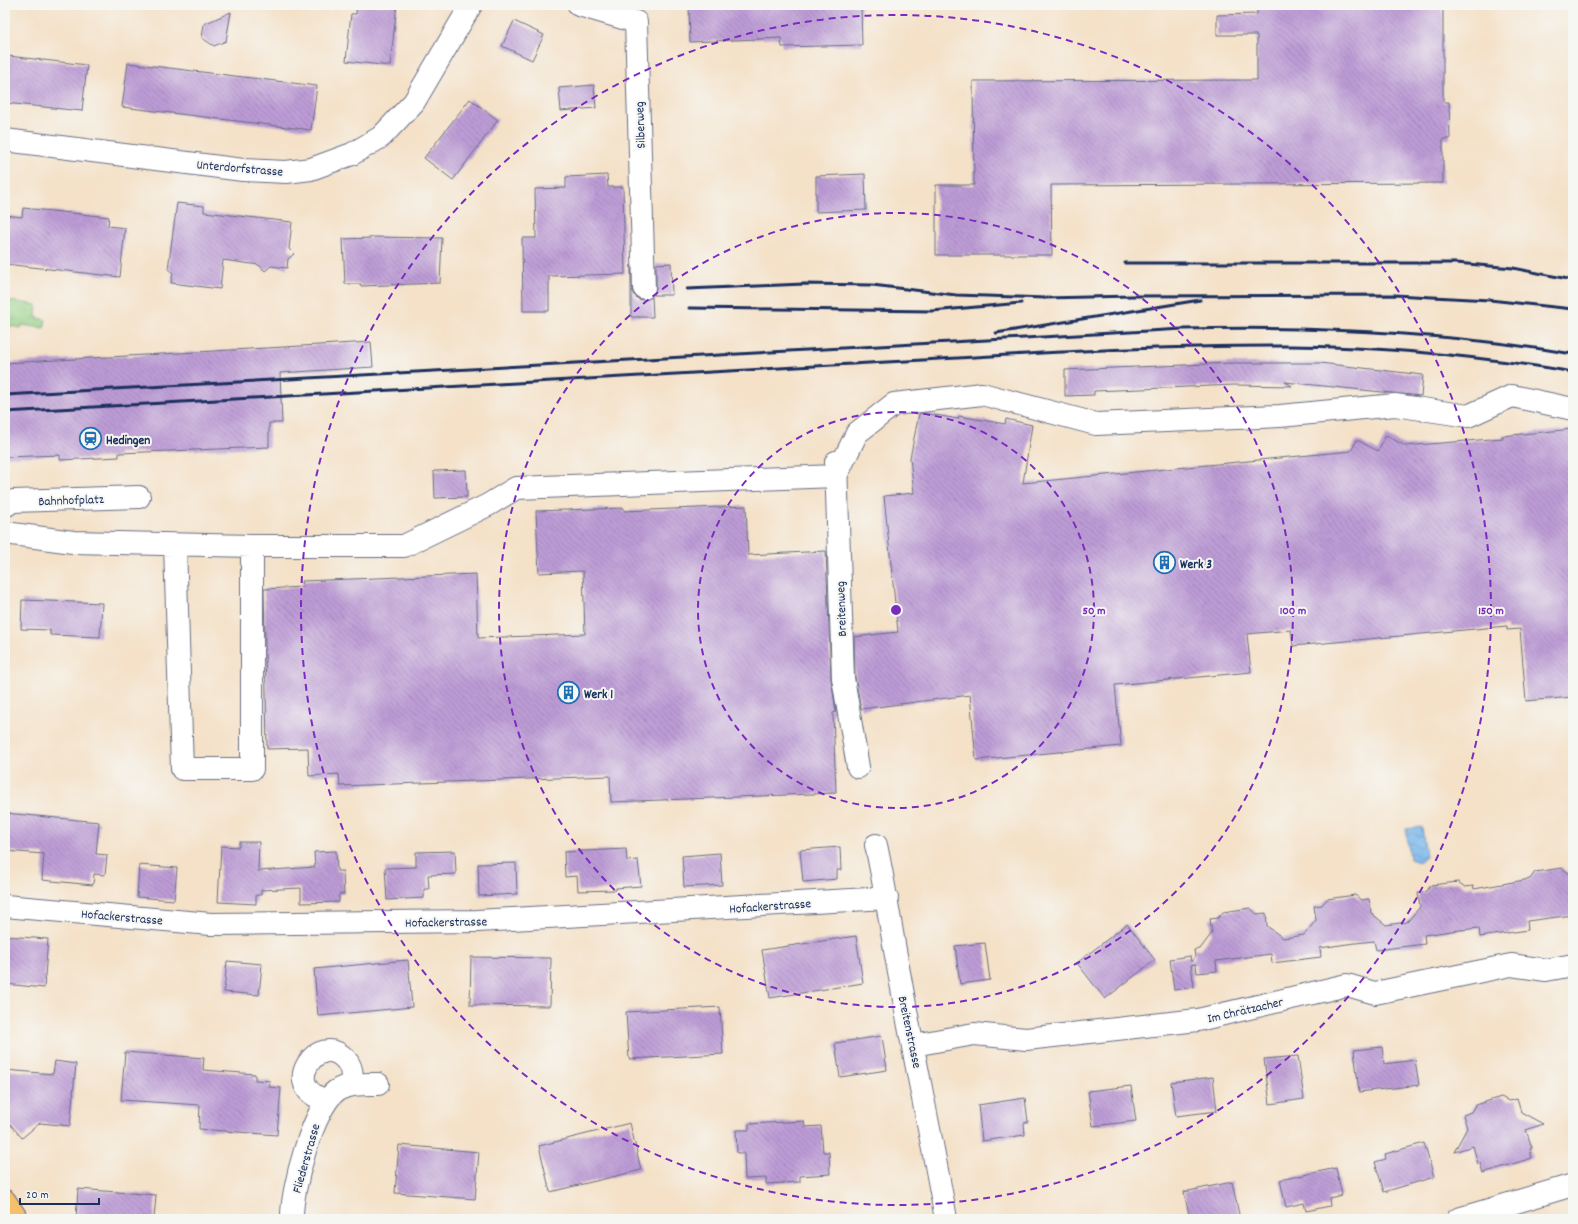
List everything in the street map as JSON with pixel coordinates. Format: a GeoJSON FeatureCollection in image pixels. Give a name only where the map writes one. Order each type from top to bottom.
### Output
{"type":"FeatureCollection","features":[{"type":"Feature","properties":{"kind":"main road"},"geometry":{"type":"LineString","coordinates":[[5,1201],[17,1219]]}},
{"type":"Feature","properties":{"kind":"street","name":"Unterdorfstrasse"},"geometry":{"type":"LineString","coordinates":[[5,140],[243,170],[286,172],[311,169],[352,154],[381,137],[414,102],[471,5]]}},
{"type":"Feature","properties":{"kind":"street","name":"Silberweg"},"geometry":{"type":"LineString","coordinates":[[579,5],[636,22],[644,288]]}},
{"type":"Feature","properties":{"kind":"street"},"geometry":{"type":"LineString","coordinates":[[5,533],[73,542],[252,546],[404,546],[488,505],[516,488],[836,476],[857,433],[894,404],[982,394],[1096,424],[1280,416],[1395,405],[1468,416],[1512,396],[1573,409]]}},
{"type":"Feature","properties":{"kind":"street","name":"Breitenweg"},"geometry":{"type":"LineString","coordinates":[[836,449],[843,678],[858,768]]}},
{"type":"Feature","properties":{"kind":"street","name":"Bahnhofplatz"},"geometry":{"type":"LineString","coordinates":[[5,506],[13,501],[139,496]]}},
{"type":"Feature","properties":{"kind":"street"},"geometry":{"type":"LineString","coordinates":[[175,545],[182,769],[252,769],[252,546]]}},
{"type":"Feature","properties":{"kind":"street","name":"Breitenstrasse"},"geometry":{"type":"LineString","coordinates":[[876,845],[887,898],[898,972],[914,1045],[946,1219]]}},
{"type":"Feature","properties":{"kind":"street","name":"Hofackerstrasse"},"geometry":{"type":"LineString","coordinates":[[5,906],[211,924],[477,921],[887,898]]}},
{"type":"Feature","properties":{"kind":"street","name":"Im Chrätzacher"},"geometry":{"type":"LineString","coordinates":[[914,1045],[974,1034],[1026,1039],[1198,1020],[1347,985],[1374,993],[1511,965],[1546,970],[1573,965]]}},
{"type":"Feature","properties":{"kind":"street"},"geometry":{"type":"LineString","coordinates":[[326,1100],[311,1094],[304,1080],[304,1072],[307,1064],[317,1054],[330,1051],[343,1056],[352,1069],[351,1085]]}},
{"type":"Feature","properties":{"kind":"street","name":"Fliederstrasse"},"geometry":{"type":"LineString","coordinates":[[292,1219],[297,1181],[315,1120],[326,1100],[337,1091],[351,1085],[378,1084]]}},
{"type":"Feature","properties":{"kind":"street"},"geometry":{"type":"LineString","coordinates":[[1458,1219],[1573,1185]]}},
{"type":"Feature","properties":{"kind":"green space"},"geometry":{"type":"Polygon","coordinates":[[[5,300],[37,305],[36,317],[46,320],[44,328],[22,325],[21,328],[5,325],[5,300]]]}},
{"type":"Feature","properties":{"kind":"water"},"geometry":{"type":"Polygon","coordinates":[[[1422,827],[1426,856],[1419,862],[1410,859],[1406,829],[1422,827]]]}},
{"type":"Feature","properties":{"kind":"building"},"geometry":{"type":"Polygon","coordinates":[[[357,5],[397,5],[390,66],[346,61],[351,14],[356,14],[357,5]]]}},
{"type":"Feature","properties":{"kind":"building"},"geometry":{"type":"Polygon","coordinates":[[[689,5],[861,5],[862,45],[782,47],[781,38],[690,42],[689,5]]]}},
{"type":"Feature","properties":{"kind":"building"},"geometry":{"type":"Polygon","coordinates":[[[1257,5],[1443,5],[1443,102],[1449,102],[1450,139],[1443,139],[1443,183],[1051,185],[1052,255],[936,255],[936,185],[974,185],[973,81],[1257,80],[1257,35],[1217,35],[1217,15],[1257,14],[1257,5]]]}},
{"type":"Feature","properties":{"kind":"building"},"geometry":{"type":"Polygon","coordinates":[[[231,12],[226,41],[214,46],[202,38],[204,24],[231,12]]]}},
{"type":"Feature","properties":{"kind":"building"},"geometry":{"type":"Polygon","coordinates":[[[514,21],[544,35],[532,60],[502,46],[514,21]]]}},
{"type":"Feature","properties":{"kind":"building"},"geometry":{"type":"Polygon","coordinates":[[[8,56],[87,65],[82,111],[5,103],[5,78],[8,56]]]}},
{"type":"Feature","properties":{"kind":"building"},"geometry":{"type":"Polygon","coordinates":[[[128,63],[317,86],[311,130],[122,107],[128,63]]]}},
{"type":"Feature","properties":{"kind":"building"},"geometry":{"type":"Polygon","coordinates":[[[594,85],[596,108],[561,111],[559,88],[594,85]]]}},
{"type":"Feature","properties":{"kind":"building"},"geometry":{"type":"Polygon","coordinates":[[[470,99],[498,120],[453,180],[424,158],[470,99]]]}},
{"type":"Feature","properties":{"kind":"building"},"geometry":{"type":"Polygon","coordinates":[[[865,174],[866,210],[816,212],[816,176],[865,174]]]}},
{"type":"Feature","properties":{"kind":"building"},"geometry":{"type":"Polygon","coordinates":[[[607,175],[608,187],[623,187],[625,274],[549,276],[549,311],[523,311],[522,238],[536,238],[535,189],[566,188],[566,177],[607,175]]]}},
{"type":"Feature","properties":{"kind":"building"},"geometry":{"type":"Polygon","coordinates":[[[177,203],[204,206],[204,212],[292,222],[289,249],[294,254],[288,259],[287,268],[271,266],[265,271],[259,265],[223,260],[220,289],[171,283],[173,273],[168,269],[177,203]]]}},
{"type":"Feature","properties":{"kind":"building"},"geometry":{"type":"Polygon","coordinates":[[[23,208],[109,217],[108,226],[125,228],[120,277],[5,264],[5,215],[22,217],[23,208]]]}},
{"type":"Feature","properties":{"kind":"building"},"geometry":{"type":"Polygon","coordinates":[[[371,237],[442,238],[440,283],[361,286],[361,284],[345,284],[343,239],[371,237]]]}},
{"type":"Feature","properties":{"kind":"building"},"geometry":{"type":"Polygon","coordinates":[[[671,263],[672,295],[654,295],[656,288],[656,264],[671,263]]]}},
{"type":"Feature","properties":{"kind":"building"},"geometry":{"type":"Polygon","coordinates":[[[631,265],[633,294],[638,299],[644,300],[652,297],[653,317],[631,317],[631,265]]]}},
{"type":"Feature","properties":{"kind":"building"},"geometry":{"type":"Polygon","coordinates":[[[371,342],[373,367],[280,373],[282,423],[269,423],[269,447],[119,453],[119,457],[60,460],[60,455],[5,457],[5,363],[371,342]]]}},
{"type":"Feature","properties":{"kind":"building"},"geometry":{"type":"Polygon","coordinates":[[[1232,363],[1320,363],[1423,375],[1421,396],[1285,382],[1292,386],[1234,385],[1094,391],[1094,395],[1065,396],[1065,370],[1232,363]]]}},
{"type":"Feature","properties":{"kind":"building","name":"Werk 3"},"geometry":{"type":"Polygon","coordinates":[[[923,413],[958,419],[959,416],[1005,424],[1006,419],[1032,425],[1023,483],[1351,451],[1357,440],[1378,451],[1386,435],[1405,446],[1503,438],[1502,436],[1573,429],[1573,697],[1526,701],[1520,629],[1507,630],[1507,626],[1293,646],[1291,630],[1247,634],[1251,672],[1115,685],[1121,746],[976,760],[970,695],[861,709],[855,677],[854,637],[898,632],[884,496],[914,493],[910,458],[919,414],[923,413]]]}},
{"type":"Feature","properties":{"kind":"building"},"geometry":{"type":"Polygon","coordinates":[[[466,470],[467,497],[435,498],[434,471],[466,470]]]}},
{"type":"Feature","properties":{"kind":"building","name":"Werk 1"},"geometry":{"type":"Polygon","coordinates":[[[746,506],[748,555],[826,551],[831,679],[836,712],[833,713],[836,793],[611,802],[610,776],[340,786],[339,774],[309,776],[308,748],[267,749],[264,589],[303,587],[302,581],[476,574],[478,638],[585,634],[583,571],[539,573],[536,511],[624,508],[624,511],[746,506]]]}},
{"type":"Feature","properties":{"kind":"building"},"geometry":{"type":"Polygon","coordinates":[[[22,600],[102,603],[100,637],[50,635],[50,630],[21,629],[22,600]]]}},
{"type":"Feature","properties":{"kind":"building"},"geometry":{"type":"Polygon","coordinates":[[[5,813],[99,822],[96,854],[107,855],[105,875],[94,874],[93,885],[42,880],[44,854],[5,851],[5,813]]]}},
{"type":"Feature","properties":{"kind":"building"},"geometry":{"type":"Polygon","coordinates":[[[239,842],[259,842],[258,871],[315,867],[314,852],[336,851],[337,871],[343,871],[344,894],[339,894],[339,902],[301,903],[301,888],[261,890],[261,895],[256,895],[256,904],[218,902],[221,846],[239,847],[239,842]]]}},
{"type":"Feature","properties":{"kind":"building"},"geometry":{"type":"Polygon","coordinates":[[[840,847],[841,870],[837,870],[837,879],[803,882],[800,850],[840,847]]]}},
{"type":"Feature","properties":{"kind":"building"},"geometry":{"type":"Polygon","coordinates":[[[626,849],[627,861],[638,860],[641,886],[616,888],[616,890],[578,891],[577,876],[565,877],[564,852],[626,849]]]}},
{"type":"Feature","properties":{"kind":"building"},"geometry":{"type":"Polygon","coordinates":[[[455,851],[456,874],[428,875],[429,889],[424,889],[424,898],[387,900],[385,868],[416,867],[416,852],[455,851]]]}},
{"type":"Feature","properties":{"kind":"building"},"geometry":{"type":"Polygon","coordinates":[[[720,853],[722,885],[684,887],[682,856],[720,853]]]}},
{"type":"Feature","properties":{"kind":"building"},"geometry":{"type":"Polygon","coordinates":[[[516,863],[517,894],[479,896],[478,864],[516,863]]]}},
{"type":"Feature","properties":{"kind":"building"},"geometry":{"type":"Polygon","coordinates":[[[139,865],[177,868],[174,900],[137,897],[139,865]]]}},
{"type":"Feature","properties":{"kind":"building"},"geometry":{"type":"Polygon","coordinates":[[[1562,868],[1573,876],[1573,915],[1527,921],[1528,930],[1480,937],[1479,928],[1451,931],[1424,935],[1425,944],[1376,950],[1374,941],[1347,944],[1320,948],[1321,957],[1272,963],[1271,954],[1216,961],[1217,971],[1197,973],[1196,964],[1191,965],[1194,987],[1174,990],[1170,959],[1190,956],[1191,962],[1195,957],[1194,950],[1200,949],[1212,933],[1210,919],[1218,918],[1223,912],[1250,908],[1257,914],[1266,913],[1267,926],[1283,938],[1304,935],[1316,920],[1314,906],[1322,905],[1327,899],[1355,895],[1361,900],[1369,899],[1371,913],[1386,925],[1407,922],[1420,907],[1418,893],[1426,892],[1431,885],[1458,882],[1465,887],[1473,886],[1474,889],[1530,879],[1535,872],[1562,868]]]}},
{"type":"Feature","properties":{"kind":"building"},"geometry":{"type":"Polygon","coordinates":[[[1127,924],[1155,960],[1105,999],[1077,963],[1127,924]]]}},
{"type":"Feature","properties":{"kind":"building"},"geometry":{"type":"Polygon","coordinates":[[[5,936],[48,939],[44,988],[5,984],[5,936]]]}},
{"type":"Feature","properties":{"kind":"building"},"geometry":{"type":"Polygon","coordinates":[[[856,936],[863,983],[770,998],[762,950],[856,936]]]}},
{"type":"Feature","properties":{"kind":"building"},"geometry":{"type":"Polygon","coordinates":[[[985,943],[990,980],[960,984],[955,946],[985,943]]]}},
{"type":"Feature","properties":{"kind":"building"},"geometry":{"type":"Polygon","coordinates":[[[471,957],[551,958],[550,1006],[470,1005],[471,957]]]}},
{"type":"Feature","properties":{"kind":"building"},"geometry":{"type":"Polygon","coordinates":[[[408,960],[412,1007],[318,1016],[314,969],[408,960]]]}},
{"type":"Feature","properties":{"kind":"building"},"geometry":{"type":"Polygon","coordinates":[[[227,961],[262,964],[259,995],[224,992],[227,961]]]}},
{"type":"Feature","properties":{"kind":"building"},"geometry":{"type":"Polygon","coordinates":[[[720,1007],[723,1054],[629,1059],[626,1012],[720,1007]]]}},
{"type":"Feature","properties":{"kind":"building"},"geometry":{"type":"Polygon","coordinates":[[[882,1036],[887,1070],[840,1077],[835,1043],[882,1036]]]}},
{"type":"Feature","properties":{"kind":"building"},"geometry":{"type":"Polygon","coordinates":[[[1382,1047],[1384,1064],[1415,1060],[1419,1085],[1359,1092],[1354,1050],[1382,1047]]]}},
{"type":"Feature","properties":{"kind":"building"},"geometry":{"type":"Polygon","coordinates":[[[125,1052],[204,1058],[203,1070],[255,1074],[255,1080],[270,1081],[269,1087],[281,1088],[277,1135],[199,1129],[200,1105],[121,1100],[125,1052]]]}},
{"type":"Feature","properties":{"kind":"building"},"geometry":{"type":"Polygon","coordinates":[[[1298,1056],[1304,1099],[1270,1104],[1264,1059],[1298,1056]]]}},
{"type":"Feature","properties":{"kind":"building"},"geometry":{"type":"Polygon","coordinates":[[[55,1061],[76,1064],[70,1126],[40,1123],[22,1138],[5,1118],[5,1070],[53,1074],[55,1061]]]}},
{"type":"Feature","properties":{"kind":"building"},"geometry":{"type":"Polygon","coordinates":[[[1213,1077],[1217,1111],[1176,1116],[1171,1082],[1213,1077]]]}},
{"type":"Feature","properties":{"kind":"building"},"geometry":{"type":"Polygon","coordinates":[[[1131,1086],[1136,1121],[1093,1126],[1088,1091],[1131,1086]]]}},
{"type":"Feature","properties":{"kind":"building"},"geometry":{"type":"Polygon","coordinates":[[[1501,1097],[1509,1101],[1517,1099],[1521,1112],[1543,1124],[1526,1130],[1532,1148],[1530,1149],[1532,1158],[1483,1173],[1480,1163],[1478,1164],[1473,1146],[1454,1152],[1467,1128],[1463,1115],[1471,1112],[1475,1105],[1501,1097]]]}},
{"type":"Feature","properties":{"kind":"building"},"geometry":{"type":"Polygon","coordinates":[[[1025,1098],[1028,1122],[1024,1123],[1025,1135],[982,1141],[978,1105],[1025,1098]]]}},
{"type":"Feature","properties":{"kind":"building"},"geometry":{"type":"Polygon","coordinates":[[[804,1121],[805,1127],[821,1126],[823,1152],[829,1152],[830,1174],[800,1176],[800,1182],[766,1184],[766,1178],[745,1179],[744,1153],[737,1153],[736,1130],[749,1130],[749,1124],[804,1121]]]}},
{"type":"Feature","properties":{"kind":"building"},"geometry":{"type":"Polygon","coordinates":[[[630,1123],[641,1170],[550,1192],[539,1146],[630,1123]]]}},
{"type":"Feature","properties":{"kind":"building"},"geometry":{"type":"Polygon","coordinates":[[[1424,1143],[1434,1177],[1384,1192],[1375,1162],[1386,1159],[1385,1154],[1424,1143]]]}},
{"type":"Feature","properties":{"kind":"building"},"geometry":{"type":"Polygon","coordinates":[[[399,1145],[479,1152],[475,1199],[395,1193],[399,1145]]]}},
{"type":"Feature","properties":{"kind":"building"},"geometry":{"type":"Polygon","coordinates":[[[1336,1168],[1342,1195],[1329,1198],[1330,1206],[1306,1211],[1304,1203],[1286,1207],[1280,1180],[1336,1168]]]}},
{"type":"Feature","properties":{"kind":"building"},"geometry":{"type":"Polygon","coordinates":[[[1232,1182],[1240,1219],[1190,1219],[1184,1192],[1232,1182]]]}},
{"type":"Feature","properties":{"kind":"building"},"geometry":{"type":"Polygon","coordinates":[[[78,1189],[156,1195],[154,1219],[76,1219],[78,1189]]]}},
{"type":"Feature","properties":{"kind":"railway"},"geometry":{"type":"LineString","coordinates":[[1125,263],[1456,263],[1513,268],[1573,280]]}},
{"type":"Feature","properties":{"kind":"railway"},"geometry":{"type":"LineString","coordinates":[[687,289],[804,284],[872,285],[956,295],[1045,298],[1132,296],[1394,295],[1490,300],[1573,309]]}},
{"type":"Feature","properties":{"kind":"railway"},"geometry":{"type":"LineString","coordinates":[[996,333],[1200,300]]}},
{"type":"Feature","properties":{"kind":"railway"},"geometry":{"type":"LineString","coordinates":[[689,308],[932,311],[1021,303]]}},
{"type":"Feature","properties":{"kind":"railway"},"geometry":{"type":"LineString","coordinates":[[5,395],[1183,329],[1232,328],[1379,332],[1476,340],[1573,354]]}},
{"type":"Feature","properties":{"kind":"railway"},"geometry":{"type":"LineString","coordinates":[[5,412],[1004,355],[1176,347],[1290,346],[1397,350],[1502,361],[1573,372]]}},
{"type":"Feature","properties":{"kind":"place","name":"Hedingen"},"geometry":{"type":"Point","coordinates":[91,439]}},
{"type":"Feature","properties":{"kind":"place","name":"Werk 3"},"geometry":{"type":"Point","coordinates":[1165,563]}},
{"type":"Feature","properties":{"kind":"place","name":"Werk 1"},"geometry":{"type":"Point","coordinates":[569,693]}}]}
